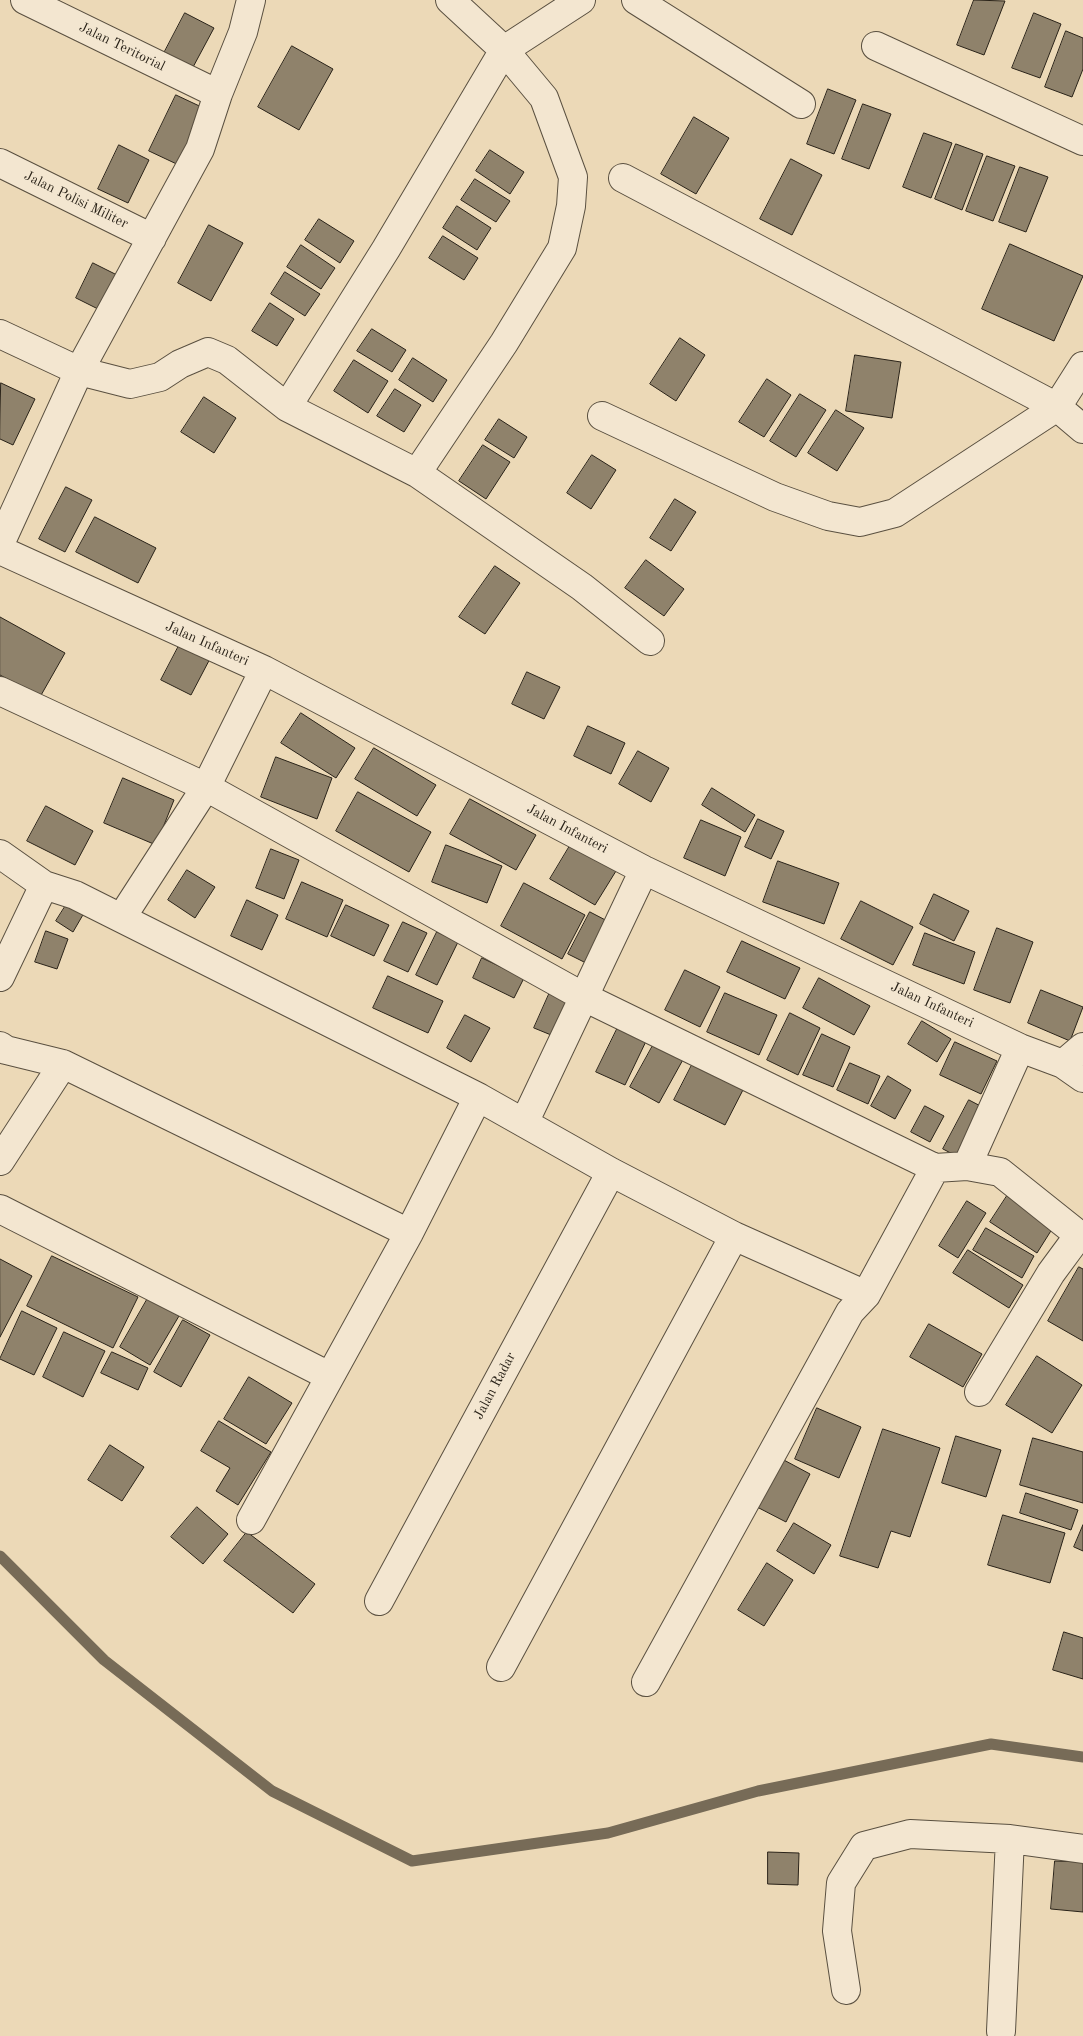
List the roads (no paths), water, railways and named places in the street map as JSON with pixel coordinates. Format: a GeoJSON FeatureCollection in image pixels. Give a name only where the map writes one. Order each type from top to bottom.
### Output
{"type":"FeatureCollection","features":[{"type":"Feature","properties":{"kind":"street","name":"Jalan Teritorial"},"geometry":{"type":"LineString","coordinates":[[25,0],[218,94]]}},
{"type":"Feature","properties":{"kind":"street"},"geometry":{"type":"LineString","coordinates":[[0,544],[79,371],[200,149],[218,94],[243,32],[251,0]]}},
{"type":"Feature","properties":{"kind":"street"},"geometry":{"type":"LineString","coordinates":[[417,473],[504,343],[562,248],[573,177],[544,98],[504,50],[450,0]]}},
{"type":"Feature","properties":{"kind":"street"},"geometry":{"type":"LineString","coordinates":[[287,406],[386,249],[504,50],[581,0]]}},
{"type":"Feature","properties":{"kind":"street"},"geometry":{"type":"LineString","coordinates":[[636,0],[802,104]]}},
{"type":"Feature","properties":{"kind":"street"},"geometry":{"type":"LineString","coordinates":[[876,46],[1083,141]]}},
{"type":"Feature","properties":{"kind":"street","name":"Jalan Polisi Militer"},"geometry":{"type":"LineString","coordinates":[[0,163],[152,238]]}},
{"type":"Feature","properties":{"kind":"street"},"geometry":{"type":"LineString","coordinates":[[623,178],[1057,407],[1083,429]]}},
{"type":"Feature","properties":{"kind":"street"},"geometry":{"type":"LineString","coordinates":[[0,334],[79,371],[130,384],[160,377],[180,364],[208,352],[227,360],[287,406],[417,473],[582,587],[650,642]]}},
{"type":"Feature","properties":{"kind":"street"},"geometry":{"type":"LineString","coordinates":[[602,416],[775,497],[828,516],[860,522],[895,513],[1057,407],[1083,366]]}},
{"type":"Feature","properties":{"kind":"street","name":"Jalan Infanteri"},"geometry":{"type":"LineString","coordinates":[[0,550],[264,670],[644,870],[1020,1048],[1076,1063]]}},
{"type":"Feature","properties":{"kind":"street"},"geometry":{"type":"LineString","coordinates":[[122,917],[206,788],[264,670]]}},
{"type":"Feature","properties":{"kind":"street"},"geometry":{"type":"LineString","coordinates":[[0,691],[206,788],[584,996],[935,1168],[967,1166],[1000,1172],[1081,1237],[1051,1273],[979,1392]]}},
{"type":"Feature","properties":{"kind":"street"},"geometry":{"type":"LineString","coordinates":[[0,854],[44,885],[75,895],[122,917],[478,1097],[611,1172],[734,1236],[866,1295]]}},
{"type":"Feature","properties":{"kind":"street"},"geometry":{"type":"LineString","coordinates":[[524,1124],[644,870]]}},
{"type":"Feature","properties":{"kind":"street"},"geometry":{"type":"LineString","coordinates":[[0,977],[44,885]]}},
{"type":"Feature","properties":{"kind":"street"},"geometry":{"type":"LineString","coordinates":[[0,1046],[6,1050],[63,1064],[409,1233]]}},
{"type":"Feature","properties":{"kind":"street"},"geometry":{"type":"LineString","coordinates":[[967,1166],[1020,1048]]}},
{"type":"Feature","properties":{"kind":"street"},"geometry":{"type":"LineString","coordinates":[[0,1161],[63,1064]]}},
{"type":"Feature","properties":{"kind":"street"},"geometry":{"type":"LineString","coordinates":[[252,1520],[329,1376],[409,1233],[478,1097]]}},
{"type":"Feature","properties":{"kind":"street"},"geometry":{"type":"LineString","coordinates":[[646,1682],[850,1312],[866,1295],[935,1168]]}},
{"type":"Feature","properties":{"kind":"street","name":"Jalan Radar"},"geometry":{"type":"LineString","coordinates":[[379,1600],[611,1172]]}},
{"type":"Feature","properties":{"kind":"street"},"geometry":{"type":"LineString","coordinates":[[0,1209],[329,1376]]}},
{"type":"Feature","properties":{"kind":"street"},"geometry":{"type":"LineString","coordinates":[[501,1667],[734,1236]]}},
{"type":"Feature","properties":{"kind":"street"},"geometry":{"type":"LineString","coordinates":[[846,1990],[837,1931],[841,1883],[864,1846],[910,1834],[1010,1839],[1083,1848]]}},
{"type":"Feature","properties":{"kind":"street"},"geometry":{"type":"LineString","coordinates":[[1001,2031],[1010,1839]]}},
{"type":"Feature","properties":{"kind":"waterway"},"geometry":{"type":"LineString","coordinates":[[0,1556],[104,1660],[272,1791],[412,1861],[608,1833],[758,1791],[991,1744],[1083,1757]]}}]}
